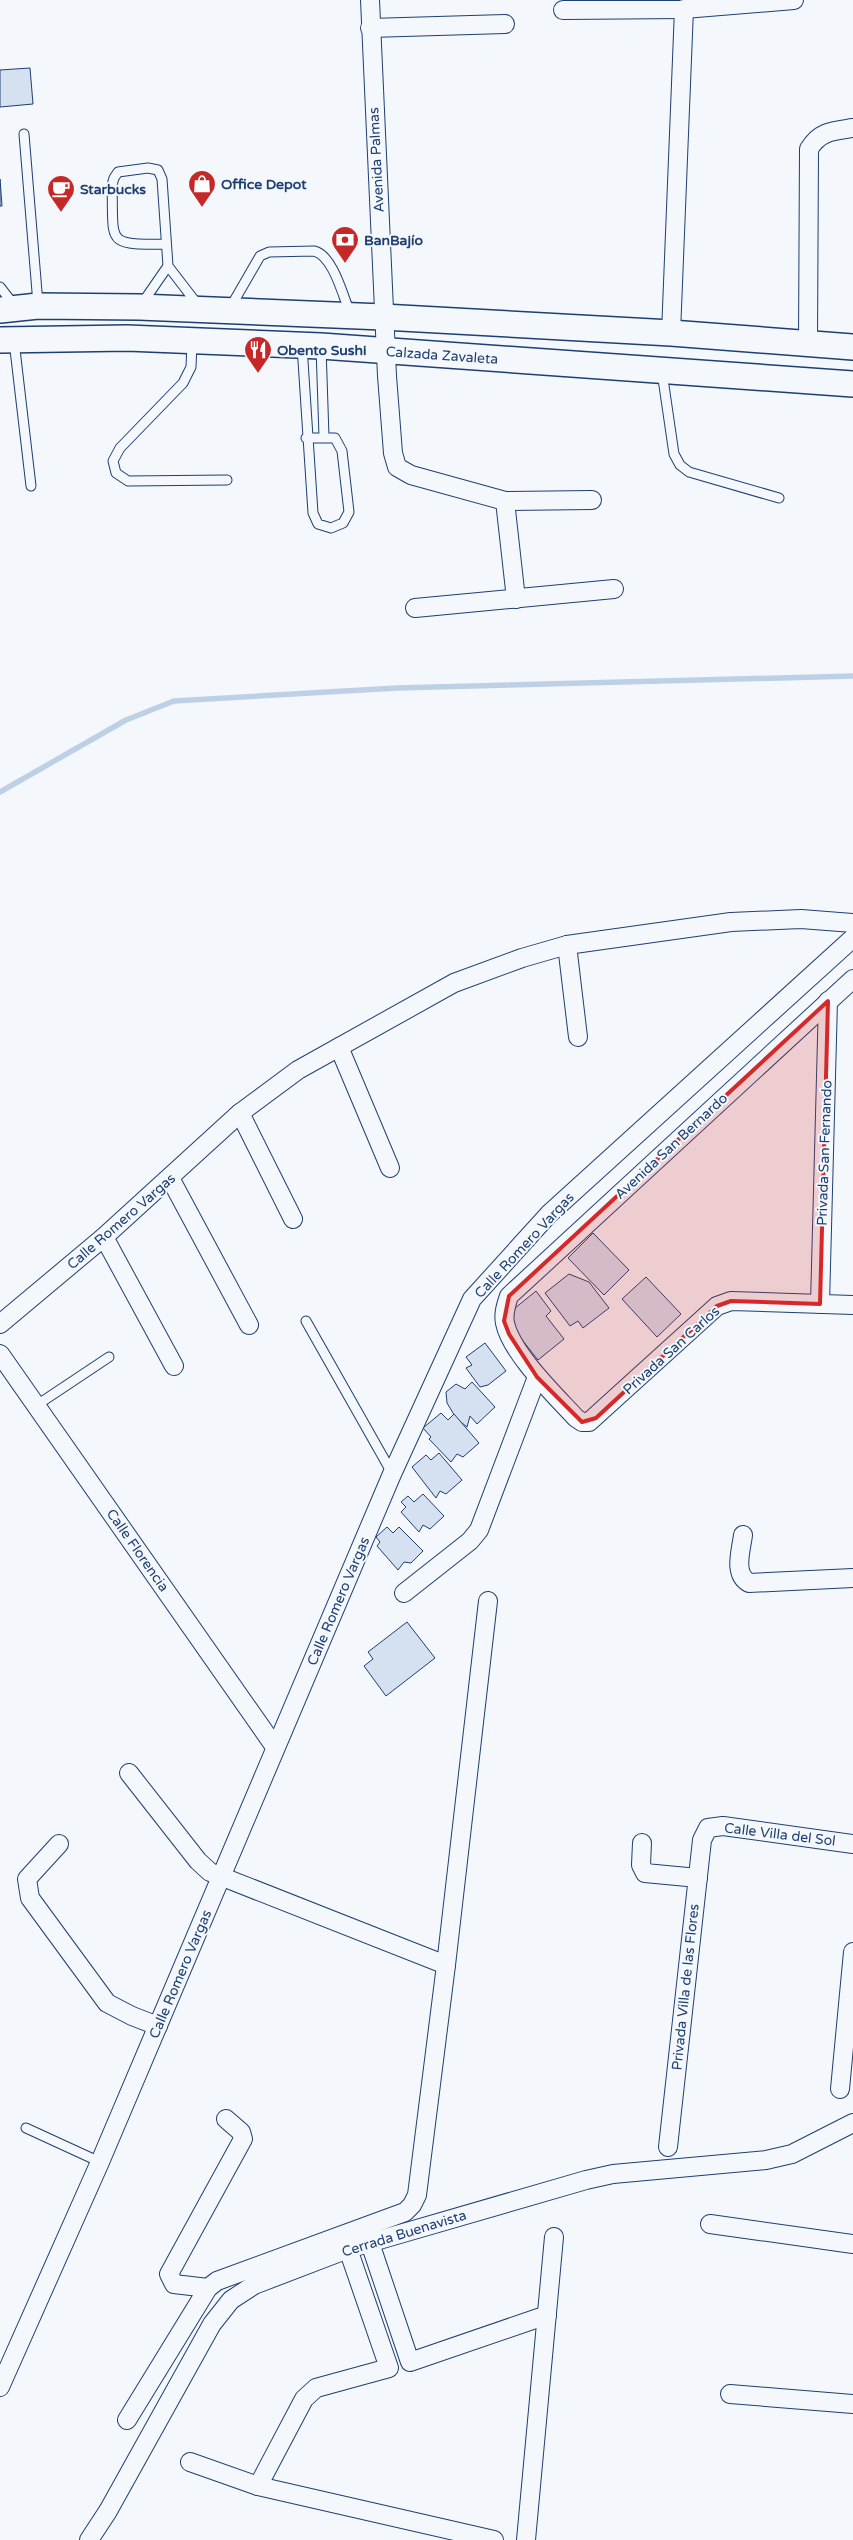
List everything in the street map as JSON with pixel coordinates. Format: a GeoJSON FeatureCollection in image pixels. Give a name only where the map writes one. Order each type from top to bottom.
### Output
{"type":"FeatureCollection","features":[{"type":"Feature","properties":{"kind":"main road"},"geometry":{"type":"LineString","coordinates":[[18,308],[139,306],[384,317],[671,333],[853,347]]}},
{"type":"Feature","properties":{"kind":"main road","name":"Calzada Zavaleta"},"geometry":{"type":"LineString","coordinates":[[7,339],[192,340],[311,346],[853,384]]}},
{"type":"Feature","properties":{"kind":"street","name":"Avenida Palmas"},"geometry":{"type":"LineString","coordinates":[[370,0],[384,317],[393,453],[397,467],[411,475],[505,500]]}},
{"type":"Feature","properties":{"kind":"street"},"geometry":{"type":"LineString","coordinates":[[563,10],[684,9],[794,0]]}},
{"type":"Feature","properties":{"kind":"street"},"geometry":{"type":"LineString","coordinates":[[671,333],[684,9]]}},
{"type":"Feature","properties":{"kind":"street"},"geometry":{"type":"LineString","coordinates":[[370,28],[505,24]]}},
{"type":"Feature","properties":{"kind":"street"},"geometry":{"type":"LineString","coordinates":[[808,343],[809,150],[816,138],[831,132],[853,128]]}},
{"type":"Feature","properties":{"kind":"street"},"geometry":{"type":"LineString","coordinates":[[516,599],[505,500],[592,500]]}},
{"type":"Feature","properties":{"kind":"street"},"geometry":{"type":"LineString","coordinates":[[415,608],[614,589]]}},
{"type":"Feature","properties":{"kind":"street","name":"Calle Romero Vargas"},"geometry":{"type":"LineString","coordinates":[[0,1324],[104,1238],[240,1113],[298,1070],[454,983],[522,958],[567,945],[731,922],[801,920],[853,923]]}},
{"type":"Feature","properties":{"kind":"street","name":"Calle Romero Vargas"},"geometry":{"type":"LineString","coordinates":[[0,2387],[100,2162],[392,1474],[472,1299],[549,1214],[853,938]]}},
{"type":"Feature","properties":{"kind":"street"},"geometry":{"type":"LineString","coordinates":[[567,945],[578,1037]]}},
{"type":"Feature","properties":{"kind":"street","name":"Avenida San Bernardo"},"geometry":{"type":"LineString","coordinates":[[537,1376],[508,1334],[504,1321],[509,1296],[853,979]]}},
{"type":"Feature","properties":{"kind":"street","name":"Privada San Fernando"},"geometry":{"type":"LineString","coordinates":[[820,1304],[828,1001]]}},
{"type":"Feature","properties":{"kind":"street"},"geometry":{"type":"LineString","coordinates":[[339,1047],[390,1168]]}},
{"type":"Feature","properties":{"kind":"street"},"geometry":{"type":"LineString","coordinates":[[240,1113],[293,1219]]}},
{"type":"Feature","properties":{"kind":"street"},"geometry":{"type":"LineString","coordinates":[[170,1178],[249,1325]]}},
{"type":"Feature","properties":{"kind":"street"},"geometry":{"type":"LineString","coordinates":[[104,1238],[174,1366]]}},
{"type":"Feature","properties":{"kind":"street","name":"Privada San Carlos"},"geometry":{"type":"LineString","coordinates":[[537,1376],[576,1418],[582,1422],[589,1422],[717,1306],[731,1301],[853,1305]]}},
{"type":"Feature","properties":{"kind":"street","name":"Calle Florencia"},"geometry":{"type":"LineString","coordinates":[[0,1354],[275,1746]]}},
{"type":"Feature","properties":{"kind":"street"},"geometry":{"type":"LineString","coordinates":[[404,1593],[470,1541],[479,1530],[537,1376]]}},
{"type":"Feature","properties":{"kind":"street"},"geometry":{"type":"LineString","coordinates":[[743,1534],[739,1571],[742,1579],[749,1583],[853,1578]]}},
{"type":"Feature","properties":{"kind":"street"},"geometry":{"type":"LineString","coordinates":[[127,2420],[200,2298],[218,2280],[405,2212],[412,2205],[417,2195],[488,1602]]}},
{"type":"Feature","properties":{"kind":"street"},"geometry":{"type":"LineString","coordinates":[[129,1773],[198,1861],[210,1872],[446,1965]]}},
{"type":"Feature","properties":{"kind":"street","name":"Calle Villa del Sol"},"geometry":{"type":"LineString","coordinates":[[708,1828],[723,1826],[853,1844]]}},
{"type":"Feature","properties":{"kind":"street","name":"Privada Villa de las Flores"},"geometry":{"type":"LineString","coordinates":[[668,2147],[702,1840],[708,1828]]}},
{"type":"Feature","properties":{"kind":"street"},"geometry":{"type":"LineString","coordinates":[[642,1843],[641,1866],[646,1873],[698,1878]]}},
{"type":"Feature","properties":{"kind":"street"},"geometry":{"type":"LineString","coordinates":[[58,1844],[27,1879],[30,1898],[107,2003],[132,2016],[158,2026]]}},
{"type":"Feature","properties":{"kind":"street"},"geometry":{"type":"LineString","coordinates":[[840,2089],[853,1952]]}},
{"type":"Feature","properties":{"kind":"street"},"geometry":{"type":"LineString","coordinates":[[208,2288],[174,2284],[169,2274],[243,2139],[241,2132],[226,2119]]}},
{"type":"Feature","properties":{"kind":"street","name":"Cerrada Buenavista"},"geometry":{"type":"LineString","coordinates":[[89,2540],[108,2511],[212,2324],[231,2300],[254,2285],[348,2249],[600,2177],[744,2163],[792,2154],[853,2123]]}},
{"type":"Feature","properties":{"kind":"street"},"geometry":{"type":"LineString","coordinates":[[412,2205],[418,2228]]}},
{"type":"Feature","properties":{"kind":"street"},"geometry":{"type":"LineString","coordinates":[[710,2224],[853,2244]]}},
{"type":"Feature","properties":{"kind":"street"},"geometry":{"type":"LineString","coordinates":[[526,2540],[554,2237]]}},
{"type":"Feature","properties":{"kind":"street"},"geometry":{"type":"LineString","coordinates":[[370,2243],[410,2362],[547,2315]]}},
{"type":"Feature","properties":{"kind":"street"},"geometry":{"type":"LineString","coordinates":[[258,2486],[304,2399],[316,2388],[389,2368],[348,2249]]}},
{"type":"Feature","properties":{"kind":"street"},"geometry":{"type":"LineString","coordinates":[[730,2394],[853,2404]]}},
{"type":"Feature","properties":{"kind":"street"},"geometry":{"type":"LineString","coordinates":[[190,2462],[258,2486],[494,2540]]}},
{"type":"Feature","properties":{"kind":"lane"},"geometry":{"type":"LineString","coordinates":[[18,308],[24,134]]}},
{"type":"Feature","properties":{"kind":"lane"},"geometry":{"type":"LineString","coordinates":[[166,244],[129,245],[116,238],[112,185],[118,172],[148,168],[158,170],[162,180],[168,266],[201,309]]}},
{"type":"Feature","properties":{"kind":"lane"},"geometry":{"type":"LineString","coordinates":[[228,311],[260,256],[269,252],[314,251],[320,252],[328,261],[351,316]]}},
{"type":"Feature","properties":{"kind":"lane"},"geometry":{"type":"LineString","coordinates":[[139,306],[168,266]]}},
{"type":"Feature","properties":{"kind":"lane"},"geometry":{"type":"LineString","coordinates":[[0,286],[18,308]]}},
{"type":"Feature","properties":{"kind":"lane"},"geometry":{"type":"LineString","coordinates":[[7,339],[31,486]]}},
{"type":"Feature","properties":{"kind":"lane"},"geometry":{"type":"LineString","coordinates":[[192,340],[191,367],[183,383],[120,448],[113,461],[116,473],[128,481],[227,480]]}},
{"type":"Feature","properties":{"kind":"lane"},"geometry":{"type":"LineString","coordinates":[[311,346],[324,437]]}},
{"type":"Feature","properties":{"kind":"lane"},"geometry":{"type":"LineString","coordinates":[[306,438],[335,438],[342,451],[349,512],[343,523],[331,528],[318,524],[313,513],[306,438],[311,346]]}},
{"type":"Feature","properties":{"kind":"lane"},"geometry":{"type":"LineString","coordinates":[[662,372],[674,454],[680,465],[689,472],[779,498]]}},
{"type":"Feature","properties":{"kind":"lane"},"geometry":{"type":"LineString","coordinates":[[306,1321],[392,1474]]}},
{"type":"Feature","properties":{"kind":"lane"},"geometry":{"type":"LineString","coordinates":[[37,1406],[109,1357]]}},
{"type":"Feature","properties":{"kind":"lane"},"geometry":{"type":"LineString","coordinates":[[26,2128],[100,2162]]}},
{"type":"Feature","properties":{"kind":"highlighted area"},"geometry":{"type":"Polygon","coordinates":[[[828,1001],[820,1304],[731,1301],[717,1306],[596,1418],[582,1422],[537,1377],[509,1334],[504,1321],[509,1296],[828,1001]]]}},
{"type":"Feature","properties":{"kind":"building"},"geometry":{"type":"Polygon","coordinates":[[[30,68],[33,104],[0,107],[0,70],[30,68]]]}},
{"type":"Feature","properties":{"kind":"building"},"geometry":{"type":"Polygon","coordinates":[[[0,179],[2,206],[0,206],[0,179]]]}},
{"type":"Feature","properties":{"kind":"building"},"geometry":{"type":"Polygon","coordinates":[[[593,1233],[629,1270],[604,1295],[568,1258],[593,1233]]]}},
{"type":"Feature","properties":{"kind":"building"},"geometry":{"type":"Polygon","coordinates":[[[569,1274],[589,1282],[609,1308],[583,1328],[578,1321],[570,1326],[545,1293],[569,1274]]]}},
{"type":"Feature","properties":{"kind":"building"},"geometry":{"type":"Polygon","coordinates":[[[646,1277],[681,1314],[657,1337],[622,1299],[646,1277]]]}},
{"type":"Feature","properties":{"kind":"building"},"geometry":{"type":"Polygon","coordinates":[[[536,1291],[551,1311],[546,1316],[564,1339],[538,1360],[508,1322],[509,1313],[536,1291]]]}},
{"type":"Feature","properties":{"kind":"building"},"geometry":{"type":"Polygon","coordinates":[[[485,1343],[506,1371],[488,1385],[480,1387],[466,1368],[472,1365],[466,1357],[485,1343]]]}},
{"type":"Feature","properties":{"kind":"building"},"geometry":{"type":"Polygon","coordinates":[[[472,1382],[495,1407],[477,1424],[470,1416],[467,1427],[456,1418],[447,1403],[446,1392],[456,1384],[465,1389],[472,1382]]]}},
{"type":"Feature","properties":{"kind":"building"},"geometry":{"type":"Polygon","coordinates":[[[441,1413],[448,1420],[454,1414],[479,1443],[463,1457],[457,1454],[451,1462],[429,1439],[431,1437],[423,1428],[441,1413]]]}},
{"type":"Feature","properties":{"kind":"building"},"geometry":{"type":"Polygon","coordinates":[[[439,1453],[462,1480],[446,1494],[440,1491],[436,1498],[412,1467],[426,1455],[431,1460],[439,1453]]]}},
{"type":"Feature","properties":{"kind":"building"},"geometry":{"type":"Polygon","coordinates":[[[423,1494],[444,1516],[430,1529],[423,1525],[419,1532],[401,1512],[406,1507],[401,1502],[408,1496],[414,1502],[423,1494]]]}},
{"type":"Feature","properties":{"kind":"building"},"geometry":{"type":"Polygon","coordinates":[[[387,1527],[393,1533],[399,1527],[423,1551],[411,1563],[404,1562],[398,1570],[377,1546],[380,1542],[376,1537],[387,1527]]]}},
{"type":"Feature","properties":{"kind":"building"},"geometry":{"type":"Polygon","coordinates":[[[407,1622],[435,1658],[386,1696],[364,1666],[373,1659],[368,1652],[407,1622]]]}},
{"type":"Feature","properties":{"kind":"waterway"},"geometry":{"type":"LineString","coordinates":[[0,792],[126,720],[174,701],[397,688],[853,676]]}},
{"type":"Feature","properties":{"kind":"place","name":"Office Depot"},"geometry":{"type":"Point","coordinates":[202,208]}},
{"type":"Feature","properties":{"kind":"place","name":"Starbucks"},"geometry":{"type":"Point","coordinates":[61,213]}},
{"type":"Feature","properties":{"kind":"place","name":"BanBajío"},"geometry":{"type":"Point","coordinates":[345,264]}},
{"type":"Feature","properties":{"kind":"place","name":"Obento Sushi"},"geometry":{"type":"Point","coordinates":[258,374]}}]}
